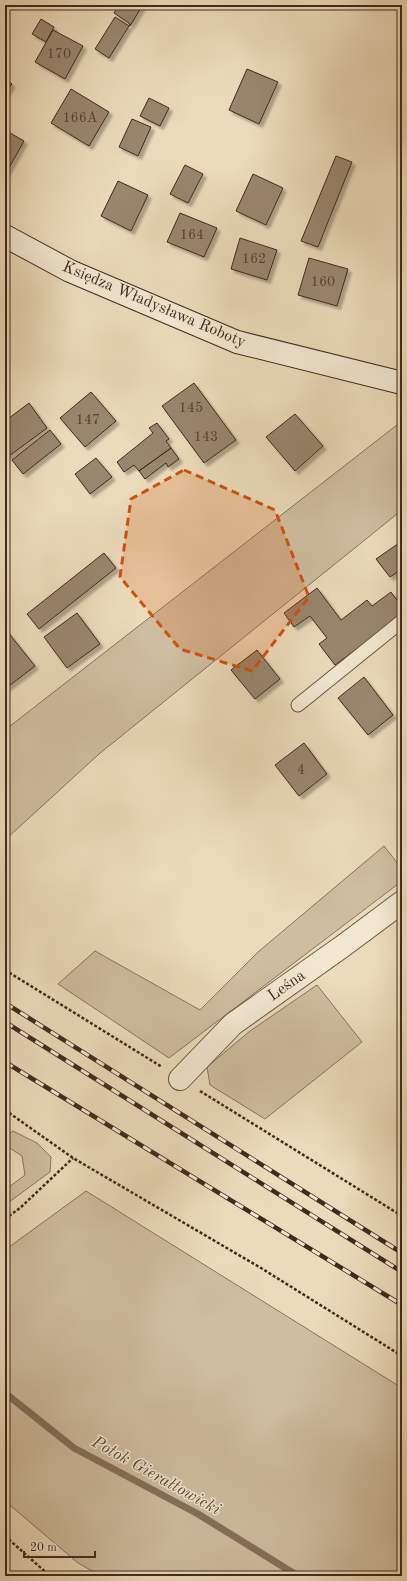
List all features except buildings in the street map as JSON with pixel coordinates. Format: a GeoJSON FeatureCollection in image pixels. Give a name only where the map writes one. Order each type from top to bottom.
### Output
{"type":"FeatureCollection","features":[{"type":"Feature","properties":{"kind":"main road","name":"Księdza Władysława Roboty"},"geometry":{"type":"LineString","coordinates":[[5,236],[70,272],[237,342],[402,383]]}},
{"type":"Feature","properties":{"kind":"main road","name":"Leśna"},"geometry":{"type":"LineString","coordinates":[[180,1079],[233,1024],[402,902]]}},
{"type":"Feature","properties":{"kind":"lane"},"geometry":{"type":"LineString","coordinates":[[298,705],[402,621]]}},
{"type":"Feature","properties":{"kind":"path"},"geometry":{"type":"LineString","coordinates":[[5,970],[402,1216]]}},
{"type":"Feature","properties":{"kind":"path"},"geometry":{"type":"LineString","coordinates":[[5,1110],[73,1158],[261,1268],[402,1356]]}},
{"type":"Feature","properties":{"kind":"path"},"geometry":{"type":"LineString","coordinates":[[5,1219],[20,1208],[73,1158]]}},
{"type":"Feature","properties":{"kind":"path"},"geometry":{"type":"LineString","coordinates":[[5,1536],[50,1576]]}},
{"type":"Feature","properties":{"kind":"highlighted area"},"geometry":{"type":"Polygon","coordinates":[[[184,470],[275,510],[309,597],[252,671],[180,649],[120,577],[131,499],[184,470]]]}},
{"type":"Feature","properties":{"kind":"shaded area"},"geometry":{"type":"Polygon","coordinates":[[[402,421],[402,510],[99,754],[5,840],[5,730],[402,421]]]}},
{"type":"Feature","properties":{"kind":"shaded area"},"geometry":{"type":"Polygon","coordinates":[[[384,846],[402,869],[402,881],[169,1058],[58,984],[95,951],[200,1010],[258,952],[384,846]]]}},
{"type":"Feature","properties":{"kind":"shaded area"},"geometry":{"type":"Polygon","coordinates":[[[317,985],[362,1042],[265,1119],[210,1085],[207,1067],[250,1031],[317,985]]]}},
{"type":"Feature","properties":{"kind":"shaded area"},"geometry":{"type":"Polygon","coordinates":[[[13,1131],[37,1143],[51,1157],[50,1172],[5,1205],[5,1190],[25,1175],[22,1156],[5,1145],[5,1137],[13,1131]]]}},
{"type":"Feature","properties":{"kind":"shaded area"},"geometry":{"type":"Polygon","coordinates":[[[86,1191],[402,1388],[402,1576],[101,1576],[78,1563],[5,1501],[5,1250],[86,1191]]]}},
{"type":"Feature","properties":{"kind":"waterway","name":"Potok Gierałtowicki"},"geometry":{"type":"LineString","coordinates":[[5,1393],[74,1448],[198,1514],[298,1576]]}},
{"type":"Feature","properties":{"kind":"railway"},"geometry":{"type":"LineString","coordinates":[[5,1003],[402,1253]]}},
{"type":"Feature","properties":{"kind":"railway"},"geometry":{"type":"LineString","coordinates":[[5,1022],[402,1272]]}},
{"type":"Feature","properties":{"kind":"railway"},"geometry":{"type":"LineString","coordinates":[[5,1062],[402,1305]]}}]}
